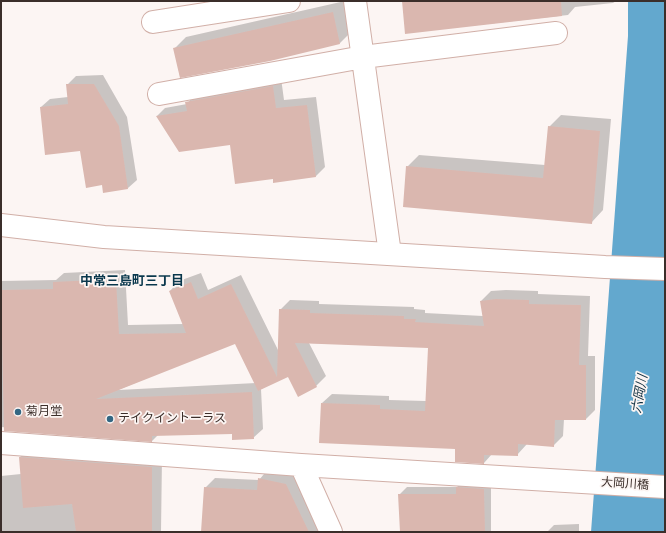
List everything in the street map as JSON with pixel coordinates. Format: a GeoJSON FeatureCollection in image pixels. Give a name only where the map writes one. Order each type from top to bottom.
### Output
{"type":"FeatureCollection","features":[{"type":"Feature","properties":{"kind":"street"},"geometry":{"type":"LineString","coordinates":[[153,22],[289,1]]}},
{"type":"Feature","properties":{"kind":"street"},"geometry":{"type":"LineString","coordinates":[[354,1],[390,254]]}},
{"type":"Feature","properties":{"kind":"street"},"geometry":{"type":"LineString","coordinates":[[159,94],[363,57],[556,33]]}},
{"type":"Feature","properties":{"kind":"street"},"geometry":{"type":"LineString","coordinates":[[1,225],[104,237],[605,267],[665,269]]}},
{"type":"Feature","properties":{"kind":"street","name":"大岡川橋"},"geometry":{"type":"LineString","coordinates":[[1,443],[300,466],[665,487]]}},
{"type":"Feature","properties":{"kind":"street"},"geometry":{"type":"LineString","coordinates":[[300,466],[331,532]]}},
{"type":"Feature","properties":{"kind":"water","name":"六岡川"},"geometry":{"type":"Polygon","coordinates":[[[628,1],[665,1],[665,532],[591,532],[628,36],[628,1]]]}},
{"type":"Feature","properties":{"kind":"building"},"geometry":{"type":"Polygon","coordinates":[[[402,1],[561,1],[562,16],[405,34],[402,1]]]}},
{"type":"Feature","properties":{"kind":"building"},"geometry":{"type":"Polygon","coordinates":[[[333,12],[340,44],[270,61],[180,78],[173,48],[333,12]]]}},
{"type":"Feature","properties":{"kind":"building"},"geometry":{"type":"Polygon","coordinates":[[[66,84],[94,84],[119,126],[128,189],[103,193],[102,185],[86,188],[80,151],[45,155],[40,107],[68,104],[66,84]]]}},
{"type":"Feature","properties":{"kind":"building"},"geometry":{"type":"Polygon","coordinates":[[[273,86],[276,108],[307,105],[316,177],[273,183],[273,179],[235,184],[230,145],[179,152],[156,116],[187,111],[185,102],[273,86]]]}},
{"type":"Feature","properties":{"kind":"building"},"geometry":{"type":"Polygon","coordinates":[[[548,126],[600,131],[592,224],[403,207],[406,166],[543,178],[548,126]]]}},
{"type":"Feature","properties":{"kind":"building"},"geometry":{"type":"Polygon","coordinates":[[[116,279],[119,334],[186,333],[169,291],[191,282],[198,299],[231,284],[277,377],[279,309],[310,310],[310,313],[404,316],[404,319],[416,319],[415,322],[484,326],[480,301],[496,299],[529,300],[529,304],[581,305],[579,365],[586,365],[586,420],[555,420],[554,447],[518,444],[518,456],[484,455],[484,464],[455,462],[455,449],[319,443],[321,403],[380,405],[380,409],[425,411],[428,348],[295,343],[317,387],[298,397],[288,377],[258,391],[235,344],[96,399],[252,392],[254,439],[232,440],[232,434],[152,436],[152,442],[4,431],[1,290],[53,289],[53,282],[116,279]]]}},
{"type":"Feature","properties":{"kind":"building"},"geometry":{"type":"Polygon","coordinates":[[[19,457],[152,467],[152,532],[76,532],[72,504],[23,508],[19,457]]]}},
{"type":"Feature","properties":{"kind":"building"},"geometry":{"type":"Polygon","coordinates":[[[258,478],[286,484],[309,532],[201,532],[204,487],[257,490],[258,478]]]}},
{"type":"Feature","properties":{"kind":"building"},"geometry":{"type":"Polygon","coordinates":[[[456,487],[484,489],[485,532],[400,532],[398,494],[456,494],[456,487]]]}},
{"type":"Feature","properties":{"kind":"place","name":"菊月堂"},"geometry":{"type":"Point","coordinates":[18,412]}},
{"type":"Feature","properties":{"kind":"place","name":"テイクイントーラス"},"geometry":{"type":"Point","coordinates":[110,419]}},
{"type":"Feature","properties":{"kind":"district","name":"中常三島町三丁目"},"geometry":{"type":"Point","coordinates":[132,281]}}]}
